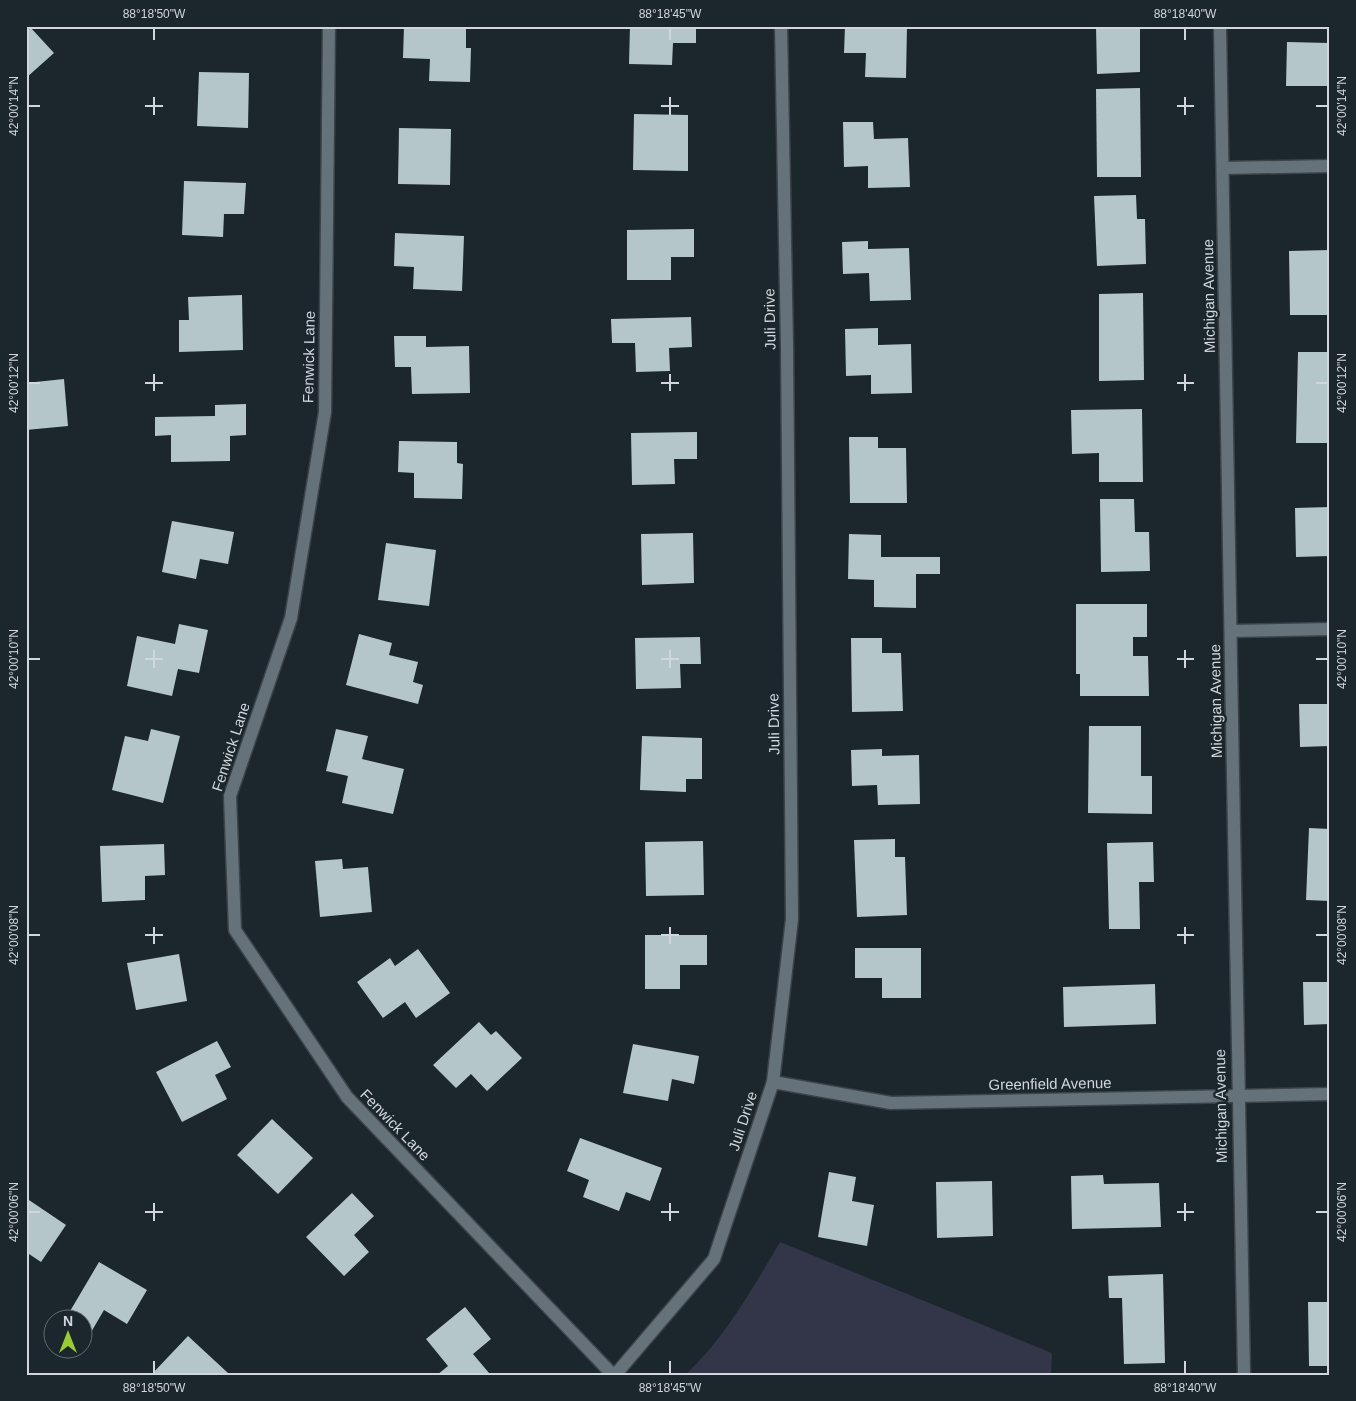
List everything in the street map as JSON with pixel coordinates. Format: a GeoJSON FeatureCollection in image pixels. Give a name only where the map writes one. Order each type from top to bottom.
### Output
{"type":"FeatureCollection","features":[{"type":"Feature","properties":{"kind":"street","name":"Fenwick Lane"},"geometry":{"type":"LineString","coordinates":[[329,26],[325,412],[291,618],[230,796],[236,930],[347,1097],[614,1375]]}},
{"type":"Feature","properties":{"kind":"street","name":"Juli Drive"},"geometry":{"type":"LineString","coordinates":[[614,1375],[714,1259],[773,1082],[792,919],[787,347],[781,26]]}},
{"type":"Feature","properties":{"kind":"street","name":"Michigan Avenue"},"geometry":{"type":"LineString","coordinates":[[1220,26],[1231,631],[1236,1096],[1244,1375]]}},
{"type":"Feature","properties":{"kind":"street"},"geometry":{"type":"LineString","coordinates":[[1224,168],[1330,166]]}},
{"type":"Feature","properties":{"kind":"street"},"geometry":{"type":"LineString","coordinates":[[1231,631],[1330,630]]}},
{"type":"Feature","properties":{"kind":"street","name":"Greenfield Avenue"},"geometry":{"type":"LineString","coordinates":[[773,1082],[891,1103],[1330,1094]]}},
{"type":"Feature","properties":{"kind":"shaded area"},"geometry":{"type":"Polygon","coordinates":[[[780,1242],[1052,1353],[1051,1375],[685,1375],[725,1329],[780,1242]]]}},
{"type":"Feature","properties":{"kind":"building"},"geometry":{"type":"Polygon","coordinates":[[[404,26],[466,27],[466,48],[471,48],[470,82],[429,81],[430,59],[403,58],[404,26]]]}},
{"type":"Feature","properties":{"kind":"building"},"geometry":{"type":"Polygon","coordinates":[[[630,26],[696,26],[696,43],[673,43],[672,65],[629,64],[630,26]]]}},
{"type":"Feature","properties":{"kind":"building"},"geometry":{"type":"Polygon","coordinates":[[[845,26],[907,26],[906,78],[865,77],[866,53],[844,53],[845,26]]]}},
{"type":"Feature","properties":{"kind":"building"},"geometry":{"type":"Polygon","coordinates":[[[1096,26],[1140,26],[1140,72],[1097,74],[1096,26]]]}},
{"type":"Feature","properties":{"kind":"building"},"geometry":{"type":"Polygon","coordinates":[[[31,28],[54,53],[26,78],[26,32],[31,28]]]}},
{"type":"Feature","properties":{"kind":"building"},"geometry":{"type":"Polygon","coordinates":[[[1287,42],[1330,43],[1330,86],[1286,86],[1287,42]]]}},
{"type":"Feature","properties":{"kind":"building"},"geometry":{"type":"Polygon","coordinates":[[[199,72],[249,73],[248,128],[197,126],[199,72]]]}},
{"type":"Feature","properties":{"kind":"building"},"geometry":{"type":"Polygon","coordinates":[[[1140,88],[1141,177],[1097,177],[1096,89],[1140,88]]]}},
{"type":"Feature","properties":{"kind":"building"},"geometry":{"type":"Polygon","coordinates":[[[634,114],[688,115],[688,171],[633,170],[634,114]]]}},
{"type":"Feature","properties":{"kind":"building"},"geometry":{"type":"Polygon","coordinates":[[[843,122],[873,122],[874,139],[908,138],[910,187],[868,188],[868,166],[844,167],[843,122]]]}},
{"type":"Feature","properties":{"kind":"building"},"geometry":{"type":"Polygon","coordinates":[[[399,128],[451,129],[450,185],[398,184],[399,128]]]}},
{"type":"Feature","properties":{"kind":"building"},"geometry":{"type":"Polygon","coordinates":[[[184,181],[246,183],[244,214],[224,214],[223,237],[182,235],[184,181]]]}},
{"type":"Feature","properties":{"kind":"building"},"geometry":{"type":"Polygon","coordinates":[[[1136,195],[1137,219],[1145,219],[1146,264],[1097,266],[1094,196],[1136,195]]]}},
{"type":"Feature","properties":{"kind":"building"},"geometry":{"type":"Polygon","coordinates":[[[694,229],[694,257],[671,257],[671,280],[627,280],[627,230],[694,229]]]}},
{"type":"Feature","properties":{"kind":"building"},"geometry":{"type":"Polygon","coordinates":[[[395,233],[464,236],[462,291],[413,289],[414,267],[394,266],[395,233]]]}},
{"type":"Feature","properties":{"kind":"building"},"geometry":{"type":"Polygon","coordinates":[[[868,241],[868,249],[909,248],[911,300],[870,301],[869,273],[843,274],[842,242],[868,241]]]}},
{"type":"Feature","properties":{"kind":"building"},"geometry":{"type":"Polygon","coordinates":[[[1330,250],[1330,315],[1290,315],[1289,251],[1330,250]]]}},
{"type":"Feature","properties":{"kind":"building"},"geometry":{"type":"Polygon","coordinates":[[[1143,293],[1144,380],[1099,381],[1099,294],[1143,293]]]}},
{"type":"Feature","properties":{"kind":"building"},"geometry":{"type":"Polygon","coordinates":[[[242,295],[243,350],[179,352],[179,320],[189,320],[188,297],[242,295]]]}},
{"type":"Feature","properties":{"kind":"building"},"geometry":{"type":"Polygon","coordinates":[[[691,317],[692,347],[669,348],[670,371],[636,372],[635,343],[612,343],[611,319],[691,317]]]}},
{"type":"Feature","properties":{"kind":"building"},"geometry":{"type":"Polygon","coordinates":[[[878,328],[878,345],[911,344],[912,393],[871,394],[871,375],[846,376],[845,329],[878,328]]]}},
{"type":"Feature","properties":{"kind":"building"},"geometry":{"type":"Polygon","coordinates":[[[394,336],[426,336],[426,347],[469,346],[470,393],[412,394],[411,367],[395,367],[394,336]]]}},
{"type":"Feature","properties":{"kind":"building"},"geometry":{"type":"Polygon","coordinates":[[[1298,352],[1330,352],[1330,443],[1296,443],[1298,352]]]}},
{"type":"Feature","properties":{"kind":"building"},"geometry":{"type":"Polygon","coordinates":[[[64,379],[68,426],[26,430],[26,383],[64,379]]]}},
{"type":"Feature","properties":{"kind":"building"},"geometry":{"type":"Polygon","coordinates":[[[246,404],[246,435],[230,436],[230,461],[171,462],[171,435],[155,436],[155,417],[215,416],[215,405],[246,404]]]}},
{"type":"Feature","properties":{"kind":"building"},"geometry":{"type":"Polygon","coordinates":[[[1142,409],[1143,482],[1099,482],[1099,453],[1072,454],[1071,410],[1142,409]]]}},
{"type":"Feature","properties":{"kind":"building"},"geometry":{"type":"Polygon","coordinates":[[[697,432],[697,459],[674,459],[675,484],[632,485],[631,433],[697,432]]]}},
{"type":"Feature","properties":{"kind":"building"},"geometry":{"type":"Polygon","coordinates":[[[849,437],[878,437],[878,448],[906,448],[907,503],[850,503],[849,437]]]}},
{"type":"Feature","properties":{"kind":"building"},"geometry":{"type":"Polygon","coordinates":[[[399,441],[457,442],[457,463],[463,464],[462,499],[414,498],[414,473],[398,472],[399,441]]]}},
{"type":"Feature","properties":{"kind":"building"},"geometry":{"type":"Polygon","coordinates":[[[1100,499],[1134,499],[1135,532],[1149,532],[1150,571],[1101,572],[1100,499]]]}},
{"type":"Feature","properties":{"kind":"building"},"geometry":{"type":"Polygon","coordinates":[[[1330,507],[1330,556],[1296,557],[1295,508],[1330,507]]]}},
{"type":"Feature","properties":{"kind":"building"},"geometry":{"type":"Polygon","coordinates":[[[172,521],[234,532],[228,564],[200,559],[196,579],[162,572],[172,521]]]}},
{"type":"Feature","properties":{"kind":"building"},"geometry":{"type":"Polygon","coordinates":[[[693,533],[694,583],[642,585],[641,534],[693,533]]]}},
{"type":"Feature","properties":{"kind":"building"},"geometry":{"type":"Polygon","coordinates":[[[849,534],[881,535],[881,557],[940,557],[940,574],[916,574],[916,608],[874,607],[874,580],[848,579],[849,534]]]}},
{"type":"Feature","properties":{"kind":"building"},"geometry":{"type":"Polygon","coordinates":[[[386,543],[436,550],[429,606],[378,600],[386,543]]]}},
{"type":"Feature","properties":{"kind":"building"},"geometry":{"type":"Polygon","coordinates":[[[1076,604],[1147,604],[1147,637],[1133,637],[1133,656],[1148,656],[1149,696],[1080,696],[1080,674],[1076,674],[1076,604]]]}},
{"type":"Feature","properties":{"kind":"building"},"geometry":{"type":"Polygon","coordinates":[[[179,624],[208,630],[199,673],[178,669],[172,696],[127,686],[137,636],[175,644],[179,624]]]}},
{"type":"Feature","properties":{"kind":"building"},"geometry":{"type":"Polygon","coordinates":[[[359,634],[392,643],[389,655],[418,662],[413,682],[423,685],[418,704],[346,685],[359,634]]]}},
{"type":"Feature","properties":{"kind":"building"},"geometry":{"type":"Polygon","coordinates":[[[700,637],[701,664],[680,664],[681,688],[636,689],[635,638],[700,637]]]}},
{"type":"Feature","properties":{"kind":"building"},"geometry":{"type":"Polygon","coordinates":[[[851,638],[882,638],[882,653],[901,653],[903,711],[852,712],[851,638]]]}},
{"type":"Feature","properties":{"kind":"building"},"geometry":{"type":"Polygon","coordinates":[[[1299,704],[1330,704],[1330,746],[1300,747],[1299,704]]]}},
{"type":"Feature","properties":{"kind":"building"},"geometry":{"type":"Polygon","coordinates":[[[1089,726],[1141,726],[1141,776],[1152,776],[1152,814],[1088,813],[1089,726]]]}},
{"type":"Feature","properties":{"kind":"building"},"geometry":{"type":"Polygon","coordinates":[[[151,729],[180,736],[163,803],[112,790],[125,736],[148,741],[151,729]]]}},
{"type":"Feature","properties":{"kind":"building"},"geometry":{"type":"Polygon","coordinates":[[[336,729],[368,736],[362,759],[404,769],[393,814],[342,803],[348,776],[326,771],[336,729]]]}},
{"type":"Feature","properties":{"kind":"building"},"geometry":{"type":"Polygon","coordinates":[[[642,736],[702,738],[702,779],[686,779],[686,792],[640,790],[642,736]]]}},
{"type":"Feature","properties":{"kind":"building"},"geometry":{"type":"Polygon","coordinates":[[[882,749],[882,756],[919,755],[920,804],[878,805],[877,785],[852,786],[851,750],[882,749]]]}},
{"type":"Feature","properties":{"kind":"building"},"geometry":{"type":"Polygon","coordinates":[[[1309,828],[1330,829],[1330,901],[1306,900],[1309,828]]]}},
{"type":"Feature","properties":{"kind":"building"},"geometry":{"type":"Polygon","coordinates":[[[895,839],[895,857],[905,857],[907,915],[857,917],[854,840],[895,839]]]}},
{"type":"Feature","properties":{"kind":"building"},"geometry":{"type":"Polygon","coordinates":[[[703,841],[704,895],[646,896],[645,842],[703,841]]]}},
{"type":"Feature","properties":{"kind":"building"},"geometry":{"type":"Polygon","coordinates":[[[1153,842],[1154,882],[1139,882],[1140,929],[1109,929],[1107,843],[1153,842]]]}},
{"type":"Feature","properties":{"kind":"building"},"geometry":{"type":"Polygon","coordinates":[[[164,844],[165,875],[145,876],[145,900],[102,902],[100,846],[164,844]]]}},
{"type":"Feature","properties":{"kind":"building"},"geometry":{"type":"Polygon","coordinates":[[[342,859],[343,869],[368,867],[372,912],[320,917],[315,861],[342,859]]]}},
{"type":"Feature","properties":{"kind":"building"},"geometry":{"type":"Polygon","coordinates":[[[645,935],[707,935],[707,965],[680,965],[680,989],[645,989],[645,935]]]}},
{"type":"Feature","properties":{"kind":"building"},"geometry":{"type":"Polygon","coordinates":[[[855,948],[921,948],[921,998],[882,998],[882,978],[855,978],[855,948]]]}},
{"type":"Feature","properties":{"kind":"building"},"geometry":{"type":"Polygon","coordinates":[[[418,949],[450,993],[416,1018],[405,1002],[383,1018],[357,982],[390,958],[395,966],[418,949]]]}},
{"type":"Feature","properties":{"kind":"building"},"geometry":{"type":"Polygon","coordinates":[[[179,954],[187,1001],[136,1010],[127,963],[179,954]]]}},
{"type":"Feature","properties":{"kind":"building"},"geometry":{"type":"Polygon","coordinates":[[[1303,982],[1330,982],[1330,1024],[1304,1025],[1303,982]]]}},
{"type":"Feature","properties":{"kind":"building"},"geometry":{"type":"Polygon","coordinates":[[[1155,984],[1156,1024],[1064,1027],[1063,987],[1155,984]]]}},
{"type":"Feature","properties":{"kind":"building"},"geometry":{"type":"Polygon","coordinates":[[[479,1022],[491,1035],[496,1031],[522,1058],[487,1091],[471,1074],[456,1088],[433,1065],[479,1022]]]}},
{"type":"Feature","properties":{"kind":"building"},"geometry":{"type":"Polygon","coordinates":[[[217,1041],[231,1067],[215,1075],[227,1099],[182,1122],[156,1072],[217,1041]]]}},
{"type":"Feature","properties":{"kind":"building"},"geometry":{"type":"Polygon","coordinates":[[[633,1044],[699,1056],[694,1084],[672,1079],[668,1101],[623,1093],[633,1044]]]}},
{"type":"Feature","properties":{"kind":"building"},"geometry":{"type":"Polygon","coordinates":[[[272,1119],[313,1158],[278,1194],[237,1155],[272,1119]]]}},
{"type":"Feature","properties":{"kind":"building"},"geometry":{"type":"Polygon","coordinates":[[[580,1138],[662,1168],[650,1201],[626,1192],[619,1211],[583,1197],[589,1180],[567,1171],[580,1138]]]}},
{"type":"Feature","properties":{"kind":"building"},"geometry":{"type":"Polygon","coordinates":[[[829,1172],[856,1177],[852,1201],[874,1205],[867,1246],[818,1237],[829,1172]]]}},
{"type":"Feature","properties":{"kind":"building"},"geometry":{"type":"Polygon","coordinates":[[[1103,1175],[1104,1184],[1159,1183],[1161,1227],[1072,1229],[1071,1176],[1103,1175]]]}},
{"type":"Feature","properties":{"kind":"building"},"geometry":{"type":"Polygon","coordinates":[[[992,1181],[993,1236],[937,1238],[936,1182],[992,1181]]]}},
{"type":"Feature","properties":{"kind":"building"},"geometry":{"type":"Polygon","coordinates":[[[352,1193],[374,1216],[354,1235],[369,1252],[344,1276],[306,1237],[352,1193]]]}},
{"type":"Feature","properties":{"kind":"building"},"geometry":{"type":"Polygon","coordinates":[[[26,1198],[66,1225],[41,1262],[26,1252],[26,1198]]]}},
{"type":"Feature","properties":{"kind":"building"},"geometry":{"type":"Polygon","coordinates":[[[99,1262],[147,1290],[127,1324],[104,1310],[92,1331],[92,1308],[72,1308],[99,1262]]]}},
{"type":"Feature","properties":{"kind":"building"},"geometry":{"type":"Polygon","coordinates":[[[1163,1274],[1165,1363],[1124,1364],[1122,1298],[1109,1298],[1108,1276],[1163,1274]]]}},
{"type":"Feature","properties":{"kind":"building"},"geometry":{"type":"Polygon","coordinates":[[[1308,1302],[1330,1302],[1330,1366],[1309,1366],[1308,1302]]]}},
{"type":"Feature","properties":{"kind":"building"},"geometry":{"type":"Polygon","coordinates":[[[465,1307],[491,1339],[473,1354],[489,1373],[486,1375],[437,1375],[448,1366],[426,1339],[465,1307]]]}},
{"type":"Feature","properties":{"kind":"building"},"geometry":{"type":"Polygon","coordinates":[[[188,1336],[228,1373],[226,1375],[151,1375],[188,1336]]]}}]}
